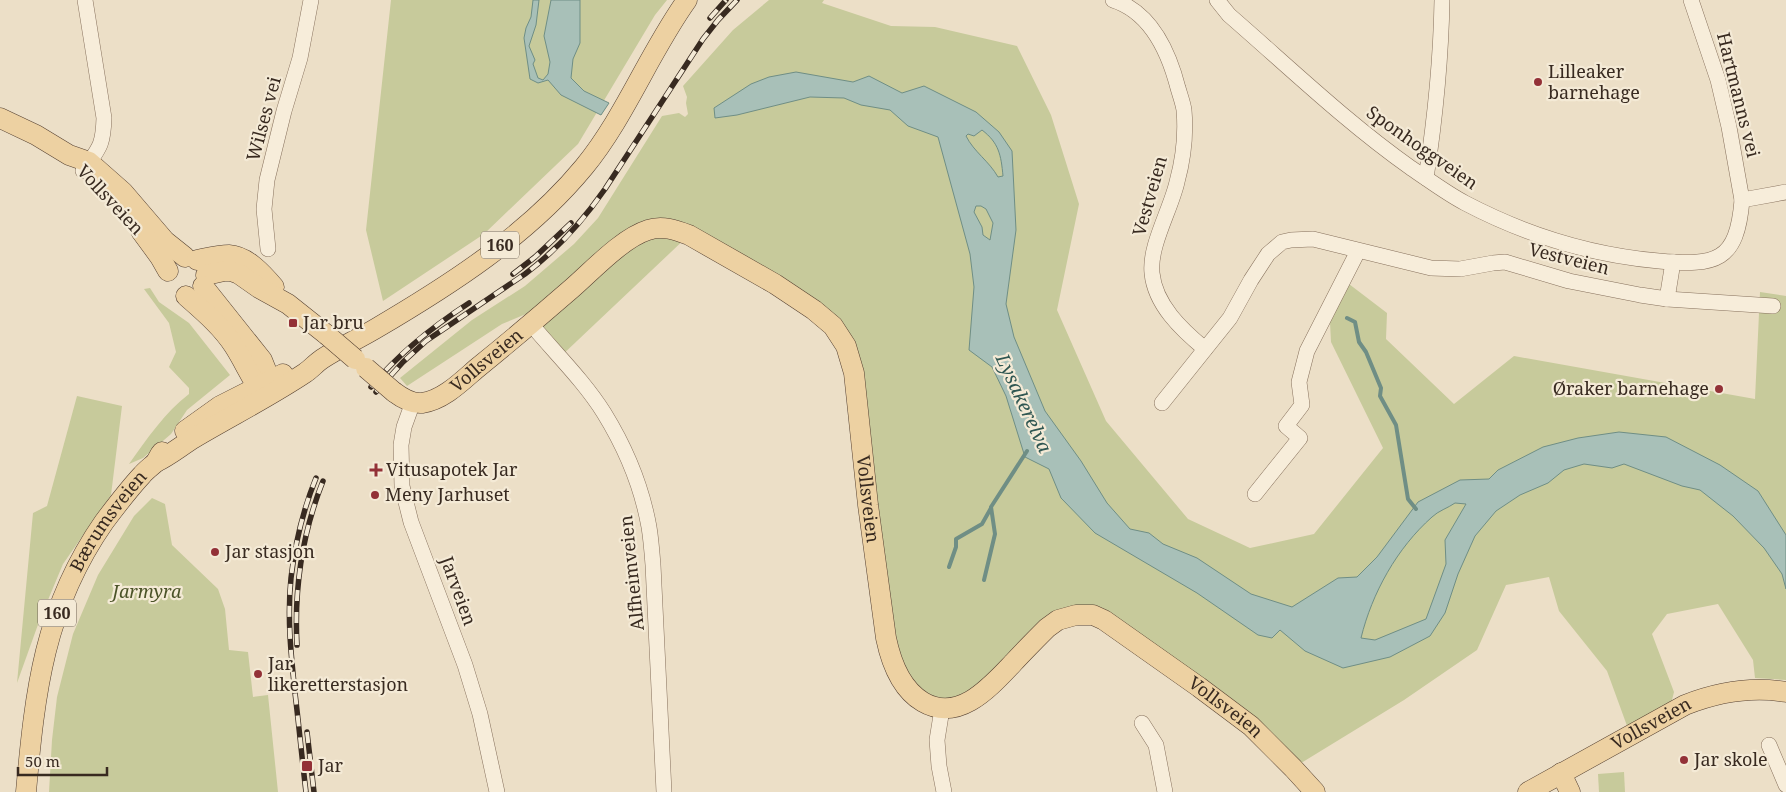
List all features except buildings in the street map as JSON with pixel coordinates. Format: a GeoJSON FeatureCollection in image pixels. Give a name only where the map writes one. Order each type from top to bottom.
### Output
{"type":"FeatureCollection","features":[{"type":"Feature","properties":{"kind":"main road","name":"Bærumsveien"},"geometry":{"type":"LineString","coordinates":[[26,792],[34,707],[51,628],[61,602],[87,548],[118,503],[156,462],[194,438],[264,388],[307,372],[322,359],[408,309],[464,272],[514,235],[546,208],[584,168],[605,138],[686,0]]}},
{"type":"Feature","properties":{"kind":"main road","name":"Vollsveien"},"geometry":{"type":"LineString","coordinates":[[0,118],[36,135],[69,154],[123,192],[196,275],[262,360],[264,388]]}},
{"type":"Feature","properties":{"kind":"main road","name":"Vollsveien"},"geometry":{"type":"LineString","coordinates":[[86,167],[152,245],[168,271],[168,283],[176,293],[196,275]]}},
{"type":"Feature","properties":{"kind":"main road","name":"Vollsveien"},"geometry":{"type":"LineString","coordinates":[[413,402],[419,403],[432,400],[447,392],[531,324],[626,242],[643,232],[660,228],[675,230],[702,242],[800,300],[826,319],[846,346],[854,374],[868,505],[889,650],[898,674],[907,689],[918,699],[930,706],[942,709],[965,704],[985,691],[1047,628],[1058,620],[1076,615],[1093,615],[1118,628],[1238,716],[1266,740],[1315,792]]}},
{"type":"Feature","properties":{"kind":"main road"},"geometry":{"type":"LineString","coordinates":[[168,271],[173,262],[196,275],[222,255],[235,256],[242,259],[260,272],[288,304],[394,392],[413,402]]}},
{"type":"Feature","properties":{"kind":"main road","name":"Vollsveien"},"geometry":{"type":"LineString","coordinates":[[1528,792],[1669,712],[1708,696],[1744,689],[1772,689],[1786,692]]}},
{"type":"Feature","properties":{"kind":"main road"},"geometry":{"type":"LineString","coordinates":[[1561,773],[1570,792]]}},
{"type":"Feature","properties":{"kind":"street"},"geometry":{"type":"LineString","coordinates":[[85,0],[104,118],[101,144],[86,167]]}},
{"type":"Feature","properties":{"kind":"street","name":"Wilses vei"},"geometry":{"type":"LineString","coordinates":[[268,249],[264,208],[267,180],[284,111],[300,58],[311,0]]}},
{"type":"Feature","properties":{"kind":"street","name":"Vestveien"},"geometry":{"type":"LineString","coordinates":[[1113,0],[1123,3],[1132,9],[1158,38],[1171,64],[1184,108],[1184,141],[1178,182],[1153,254],[1152,272],[1155,286],[1168,312],[1182,330],[1205,349]]}},
{"type":"Feature","properties":{"kind":"street","name":"Sponhoggveien"},"geometry":{"type":"LineString","coordinates":[[1217,0],[1229,15],[1382,147],[1465,203],[1553,241],[1604,254],[1673,262],[1704,263],[1714,260],[1728,250],[1737,234],[1742,200]]}},
{"type":"Feature","properties":{"kind":"street"},"geometry":{"type":"LineString","coordinates":[[1426,178],[1432,138],[1442,0]]}},
{"type":"Feature","properties":{"kind":"street","name":"Hartmanns vei"},"geometry":{"type":"LineString","coordinates":[[1691,0],[1718,80],[1729,127],[1742,200]]}},
{"type":"Feature","properties":{"kind":"street"},"geometry":{"type":"LineString","coordinates":[[1742,200],[1786,192]]}},
{"type":"Feature","properties":{"kind":"street","name":"Vestveien"},"geometry":{"type":"LineString","coordinates":[[1162,403],[1230,318],[1268,254],[1282,242],[1301,238],[1314,239],[1414,265],[1448,270],[1505,262],[1599,288],[1667,299],[1773,306]]}},
{"type":"Feature","properties":{"kind":"street"},"geometry":{"type":"LineString","coordinates":[[1254,494],[1300,438],[1286,426],[1302,405],[1299,382],[1307,351],[1358,251]]}},
{"type":"Feature","properties":{"kind":"street"},"geometry":{"type":"LineString","coordinates":[[1667,299],[1673,262]]}},
{"type":"Feature","properties":{"kind":"street","name":"Alfheimveien"},"geometry":{"type":"LineString","coordinates":[[531,324],[604,412],[625,453],[642,498],[649,528],[653,565],[664,792]]}},
{"type":"Feature","properties":{"kind":"street","name":"Jarveien"},"geometry":{"type":"LineString","coordinates":[[413,402],[401,445],[402,486],[411,522],[465,665],[480,714],[497,792]]}},
{"type":"Feature","properties":{"kind":"street"},"geometry":{"type":"LineString","coordinates":[[942,709],[937,740],[944,792]]}},
{"type":"Feature","properties":{"kind":"street"},"geometry":{"type":"LineString","coordinates":[[1142,723],[1156,745],[1165,792]]}},
{"type":"Feature","properties":{"kind":"street"},"geometry":{"type":"LineString","coordinates":[[1769,745],[1786,785]]}},
{"type":"Feature","properties":{"kind":"green space"},"geometry":{"type":"Polygon","coordinates":[[[391,0],[667,0],[655,15],[578,144],[484,234],[383,301],[366,230],[391,0]]]}},
{"type":"Feature","properties":{"kind":"green space"},"geometry":{"type":"Polygon","coordinates":[[[769,0],[824,0],[822,3],[891,26],[935,27],[1017,46],[1051,115],[1079,204],[1057,310],[1106,421],[1188,519],[1250,548],[1314,534],[1383,448],[1331,342],[1330,322],[1349,284],[1387,313],[1386,339],[1454,404],[1514,356],[1755,399],[1760,292],[1786,296],[1786,680],[1755,678],[1753,660],[1718,604],[1667,614],[1652,634],[1674,692],[1669,712],[1630,734],[1607,671],[1559,611],[1549,577],[1506,585],[1477,650],[1404,700],[1293,768],[1199,687],[1076,615],[1001,676],[942,709],[892,661],[856,392],[826,319],[689,235],[559,358],[526,314],[502,324],[407,386],[400,378],[472,320],[525,286],[574,244],[598,218],[662,116],[679,113],[685,117],[688,114],[687,97],[683,86],[733,30],[769,0]]]}},
{"type":"Feature","properties":{"kind":"green space"},"geometry":{"type":"Polygon","coordinates":[[[150,288],[159,302],[189,323],[230,375],[187,410],[171,434],[143,458],[129,464],[164,417],[189,394],[189,388],[169,367],[176,352],[169,323],[144,289],[150,288]]]}},
{"type":"Feature","properties":{"kind":"green space"},"geometry":{"type":"Polygon","coordinates":[[[77,396],[122,406],[111,495],[63,564],[40,619],[17,683],[33,513],[47,506],[77,396]]]}},
{"type":"Feature","properties":{"kind":"green space","name":"Jarmyra"},"geometry":{"type":"Polygon","coordinates":[[[152,498],[165,504],[172,545],[218,589],[225,609],[229,650],[248,652],[253,697],[268,695],[278,792],[49,792],[57,697],[73,634],[98,575],[134,516],[152,498]]]}},
{"type":"Feature","properties":{"kind":"green space"},"geometry":{"type":"Polygon","coordinates":[[[1624,772],[1625,792],[1599,792],[1598,774],[1624,772]]]}},
{"type":"Feature","properties":{"kind":"water"},"geometry":{"type":"Polygon","coordinates":[[[533,0],[539,0],[536,25],[529,46],[535,60],[533,64],[538,78],[543,80],[548,74],[550,62],[544,36],[551,0],[580,0],[580,43],[573,59],[571,78],[584,91],[609,103],[601,115],[561,95],[548,80],[538,83],[530,79],[524,38],[531,17],[533,0]]]}},
{"type":"Feature","properties":{"kind":"water","name":"Lysakerelva"},"geometry":{"type":"Polygon","coordinates":[[[796,72],[853,82],[869,76],[902,93],[924,86],[976,112],[999,132],[1012,151],[1016,230],[1006,304],[1014,337],[1045,411],[1081,461],[1107,503],[1130,529],[1149,533],[1163,544],[1197,558],[1251,594],[1292,607],[1338,578],[1357,577],[1377,557],[1418,502],[1460,480],[1489,479],[1498,470],[1543,447],[1578,438],[1619,432],[1666,437],[1720,465],[1758,491],[1786,535],[1786,589],[1782,574],[1764,548],[1733,516],[1700,490],[1682,486],[1624,464],[1612,468],[1584,464],[1564,470],[1548,483],[1520,495],[1496,511],[1475,536],[1458,574],[1445,613],[1430,636],[1390,657],[1343,668],[1305,651],[1280,630],[1272,638],[1258,635],[1197,593],[1095,533],[1061,498],[1049,469],[1025,457],[1006,396],[992,367],[969,350],[974,287],[970,254],[938,137],[908,126],[890,110],[861,105],[844,98],[810,97],[737,115],[715,118],[714,108],[751,84],[769,77],[796,72]],[[982,130],[974,136],[968,134],[966,136],[998,177],[1003,176],[996,145],[982,130]],[[976,206],[974,212],[982,227],[983,235],[990,240],[993,223],[986,209],[976,206]],[[1455,503],[1437,513],[1419,529],[1397,557],[1379,588],[1361,638],[1375,640],[1426,619],[1446,564],[1445,540],[1466,504],[1455,503]]]}},
{"type":"Feature","properties":{"kind":"waterway"},"geometry":{"type":"LineString","coordinates":[[1347,318],[1355,322],[1359,342],[1366,352],[1381,388],[1380,396],[1396,425],[1408,499],[1416,509]]}},
{"type":"Feature","properties":{"kind":"waterway","name":"Lysakerelva"},"geometry":{"type":"LineString","coordinates":[[984,580],[995,534],[991,507],[1027,451]]}},
{"type":"Feature","properties":{"kind":"waterway"},"geometry":{"type":"LineString","coordinates":[[949,567],[956,547],[956,539],[982,524],[991,508]]}},
{"type":"Feature","properties":{"kind":"railway"},"geometry":{"type":"LineString","coordinates":[[710,18],[726,0]]}},
{"type":"Feature","properties":{"kind":"railway"},"geometry":{"type":"LineString","coordinates":[[376,392],[403,362],[426,341],[525,274],[568,235],[605,189],[703,39],[737,0]]}},
{"type":"Feature","properties":{"kind":"railway"},"geometry":{"type":"LineString","coordinates":[[513,274],[535,257],[571,223]]}},
{"type":"Feature","properties":{"kind":"railway"},"geometry":{"type":"LineString","coordinates":[[371,387],[417,341],[469,303]]}},
{"type":"Feature","properties":{"kind":"railway"},"geometry":{"type":"LineString","coordinates":[[306,792],[292,664],[289,607],[297,540],[303,515],[316,478]]}},
{"type":"Feature","properties":{"kind":"railway"},"geometry":{"type":"LineString","coordinates":[[297,645],[298,582],[301,562],[310,521],[323,481]]}},
{"type":"Feature","properties":{"kind":"railway"},"geometry":{"type":"LineString","coordinates":[[307,732],[314,792]]}},
{"type":"Feature","properties":{"kind":"place","name":"Lilleaker barnehage"},"geometry":{"type":"Point","coordinates":[1538,82]}},
{"type":"Feature","properties":{"kind":"place","name":"Jar bru"},"geometry":{"type":"Point","coordinates":[293,323]}},
{"type":"Feature","properties":{"kind":"place","name":"Øraker barnehage"},"geometry":{"type":"Point","coordinates":[1719,389]}},
{"type":"Feature","properties":{"kind":"place","name":"Vitusapotek Jar"},"geometry":{"type":"Point","coordinates":[376,470]}},
{"type":"Feature","properties":{"kind":"place","name":"Meny Jarhuset"},"geometry":{"type":"Point","coordinates":[375,495]}},
{"type":"Feature","properties":{"kind":"place","name":"Jar stasjon"},"geometry":{"type":"Point","coordinates":[215,552]}},
{"type":"Feature","properties":{"kind":"place","name":"Jar likeretterstasjon"},"geometry":{"type":"Point","coordinates":[258,674]}},
{"type":"Feature","properties":{"kind":"place","name":"Jar skole"},"geometry":{"type":"Point","coordinates":[1684,760]}},
{"type":"Feature","properties":{"kind":"place","name":"Jar"},"geometry":{"type":"Point","coordinates":[307,766]}}]}
